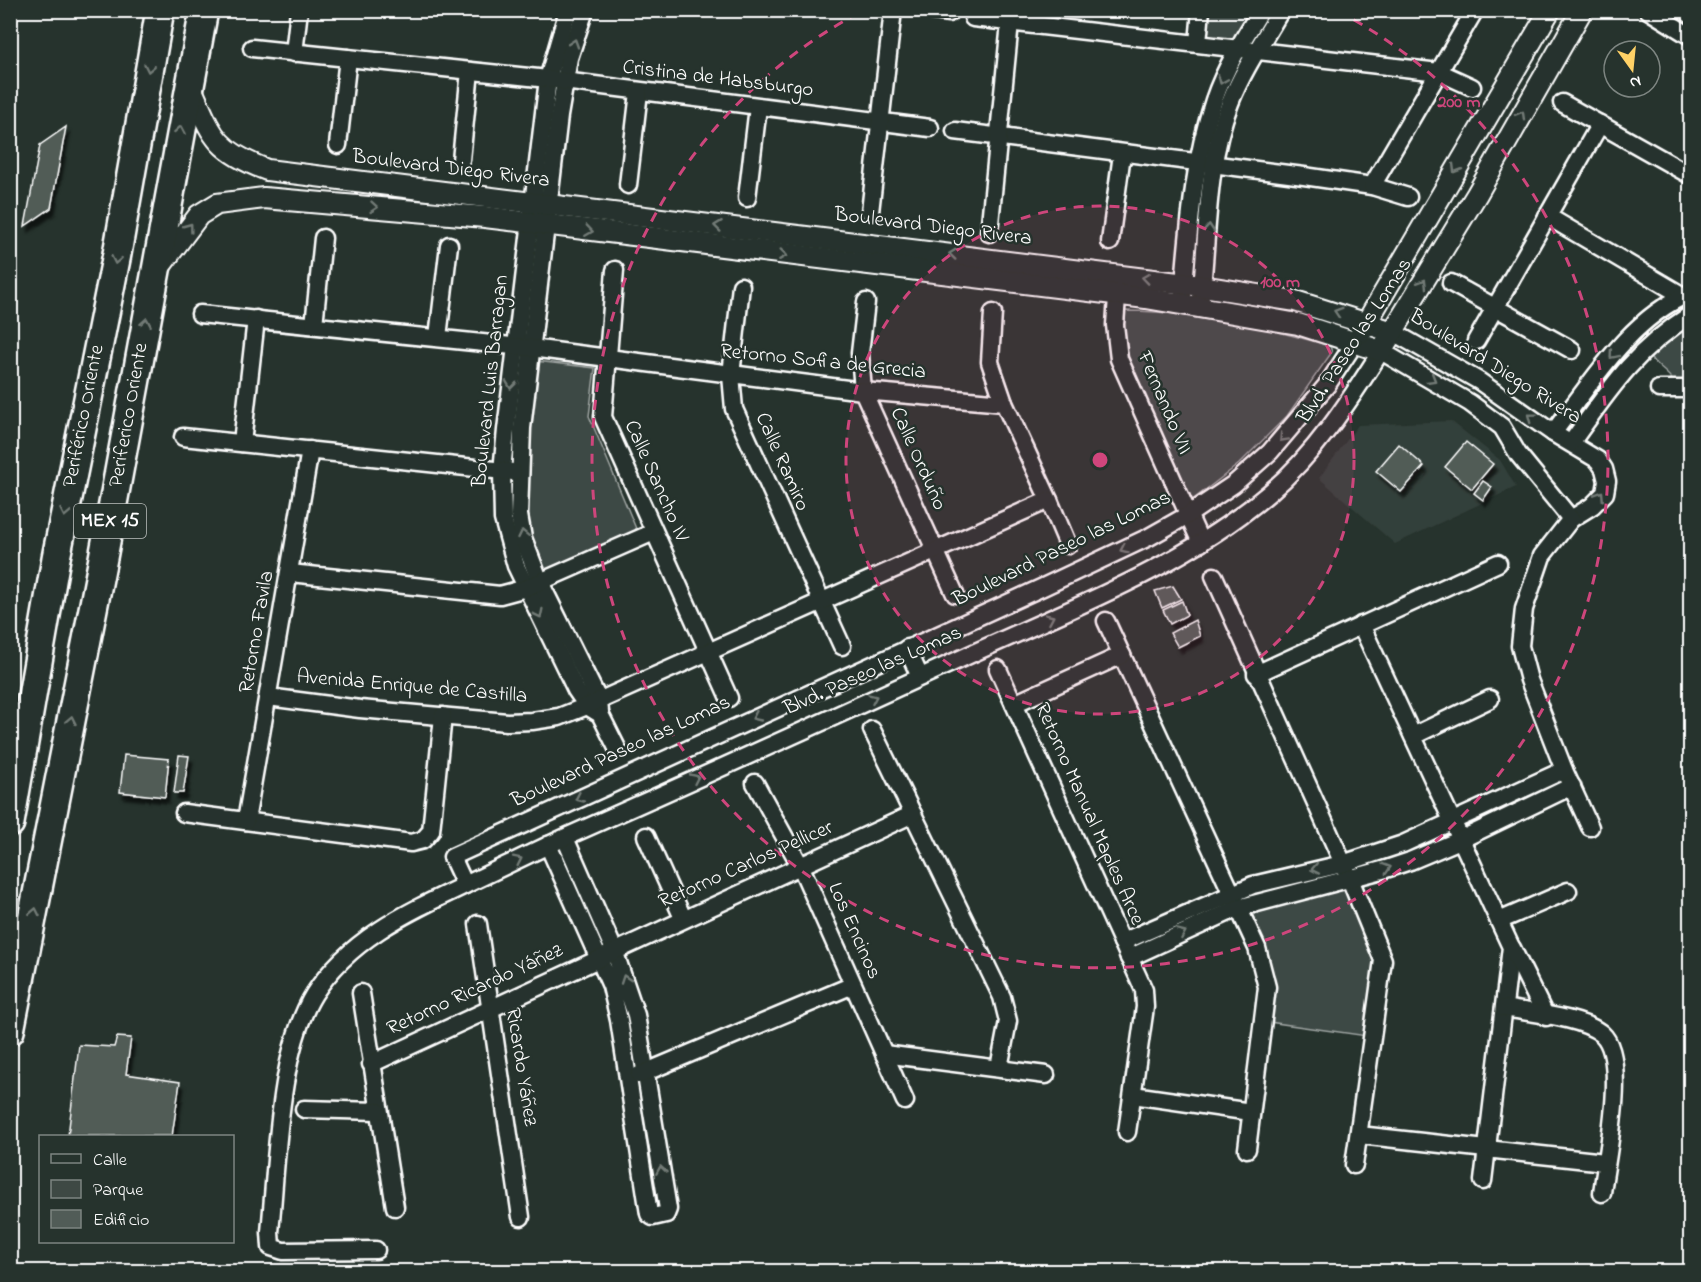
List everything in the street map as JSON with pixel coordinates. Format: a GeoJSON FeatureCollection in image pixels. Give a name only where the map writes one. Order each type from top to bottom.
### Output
{"type":"FeatureCollection","features":[{"type":"Feature","properties":{"kind":"highway","name":"Periférico Oriente"},"geometry":{"type":"LineString","coordinates":[[10,823],[56,558],[117,254],[160,10]]}},
{"type":"Feature","properties":{"kind":"highway","name":"Periferico Oriente"},"geometry":{"type":"LineString","coordinates":[[10,1031],[101,569],[204,10]]}},
{"type":"Feature","properties":{"kind":"street"},"geometry":{"type":"LineString","coordinates":[[294,53],[299,10]]}},
{"type":"Feature","properties":{"kind":"street"},"geometry":{"type":"LineString","coordinates":[[541,203],[537,158],[551,115],[568,10]]}},
{"type":"Feature","properties":{"kind":"street"},"geometry":{"type":"LineString","coordinates":[[556,80],[585,10]]}},
{"type":"Feature","properties":{"kind":"street"},"geometry":{"type":"LineString","coordinates":[[870,213],[893,10]]}},
{"type":"Feature","properties":{"kind":"street"},"geometry":{"type":"LineString","coordinates":[[927,10],[949,14]]}},
{"type":"Feature","properties":{"kind":"street"},"geometry":{"type":"LineString","coordinates":[[1198,44],[1201,10]]}},
{"type":"Feature","properties":{"kind":"street"},"geometry":{"type":"LineString","coordinates":[[1191,305],[1198,163],[1215,99],[1238,49],[1260,10]]}},
{"type":"Feature","properties":{"kind":"street"},"geometry":{"type":"LineString","coordinates":[[1193,285],[1215,165],[1230,104],[1281,10]]}},
{"type":"Feature","properties":{"kind":"street"},"geometry":{"type":"LineString","coordinates":[[1372,186],[1475,10]]}},
{"type":"Feature","properties":{"kind":"street","name":"Boulevard Paseo las Lomas"},"geometry":{"type":"LineString","coordinates":[[465,885],[452,857],[1064,578],[1149,537],[1188,515],[1234,484],[1269,452],[1302,416],[1356,341],[1550,10]]}},
{"type":"Feature","properties":{"kind":"street","name":"Blvd. Paseo las Lomas"},"geometry":{"type":"LineString","coordinates":[[376,1251],[283,1251],[271,1247],[270,1232],[288,1070],[298,1029],[312,997],[333,968],[365,938],[413,910],[548,845],[1087,601],[1201,543],[1272,490],[1316,445],[1348,402],[1381,351],[1477,194],[1582,10]]}},
{"type":"Feature","properties":{"kind":"street"},"geometry":{"type":"LineString","coordinates":[[1655,12],[1690,36]]}},
{"type":"Feature","properties":{"kind":"street"},"geometry":{"type":"LineString","coordinates":[[989,233],[1011,16]]}},
{"type":"Feature","properties":{"kind":"street"},"geometry":{"type":"LineString","coordinates":[[973,18],[1011,16],[1198,44],[1439,72],[1472,87]]}},
{"type":"Feature","properties":{"kind":"street","name":"Cristina de Habsburgo"},"geometry":{"type":"LineString","coordinates":[[252,48],[556,80],[930,128]]}},
{"type":"Feature","properties":{"kind":"street"},"geometry":{"type":"LineString","coordinates":[[338,145],[348,58]]}},
{"type":"Feature","properties":{"kind":"street"},"geometry":{"type":"LineString","coordinates":[[461,160],[470,71]]}},
{"type":"Feature","properties":{"kind":"street","name":"Boulevard Diego Rivera"},"geometry":{"type":"LineString","coordinates":[[189,84],[222,147],[237,159],[267,170],[1193,285],[1295,301],[1393,332],[1479,381],[1553,433],[1598,460],[1606,481],[1605,492],[1592,506],[1571,519],[1542,556],[1524,609],[1521,646],[1529,680],[1564,770],[1590,827]]}},
{"type":"Feature","properties":{"kind":"street"},"geometry":{"type":"LineString","coordinates":[[628,185],[639,92]]}},
{"type":"Feature","properties":{"kind":"street"},"geometry":{"type":"LineString","coordinates":[[1562,103],[1690,175]]}},
{"type":"Feature","properties":{"kind":"street"},"geometry":{"type":"LineString","coordinates":[[747,198],[758,107]]}},
{"type":"Feature","properties":{"kind":"street"},"geometry":{"type":"LineString","coordinates":[[541,203],[554,160],[551,115]]}},
{"type":"Feature","properties":{"kind":"street"},"geometry":{"type":"LineString","coordinates":[[1476,341],[1600,124]]}},
{"type":"Feature","properties":{"kind":"street"},"geometry":{"type":"LineString","coordinates":[[955,131],[1372,186],[1408,197]]}},
{"type":"Feature","properties":{"kind":"street"},"geometry":{"type":"LineString","coordinates":[[1110,242],[1122,154]]}},
{"type":"Feature","properties":{"kind":"street"},"geometry":{"type":"LineString","coordinates":[[537,158],[554,160]]}},
{"type":"Feature","properties":{"kind":"street"},"geometry":{"type":"LineString","coordinates":[[264,198],[267,170]]}},
{"type":"Feature","properties":{"kind":"street","name":"Boulevard Diego Rivera"},"geometry":{"type":"LineString","coordinates":[[154,274],[199,215],[217,204],[264,198],[539,223],[1191,305],[1298,324],[1381,351],[1462,398],[1502,427],[1518,454],[1571,519]]}},
{"type":"Feature","properties":{"kind":"street","name":"Boulevard Luis Barragan"},"geometry":{"type":"LineString","coordinates":[[541,203],[503,519],[516,566],[533,585],[595,707]]}},
{"type":"Feature","properties":{"kind":"street"},"geometry":{"type":"LineString","coordinates":[[1547,216],[1689,296],[1630,336],[1553,433]]}},
{"type":"Feature","properties":{"kind":"street"},"geometry":{"type":"LineString","coordinates":[[314,325],[323,238]]}},
{"type":"Feature","properties":{"kind":"street"},"geometry":{"type":"LineString","coordinates":[[845,263],[848,241]]}},
{"type":"Feature","properties":{"kind":"street"},"geometry":{"type":"LineString","coordinates":[[438,337],[449,245]]}},
{"type":"Feature","properties":{"kind":"street","name":"Calle Sancho IV"},"geometry":{"type":"LineString","coordinates":[[615,270],[606,357],[603,417],[729,698]]}},
{"type":"Feature","properties":{"kind":"street","name":"Fernando VII"},"geometry":{"type":"LineString","coordinates":[[1119,275],[1115,325],[1119,359],[1201,543]]}},
{"type":"Feature","properties":{"kind":"street"},"geometry":{"type":"LineString","coordinates":[[1451,284],[1572,350]]}},
{"type":"Feature","properties":{"kind":"street","name":"Calle Ramiro"},"geometry":{"type":"LineString","coordinates":[[741,286],[731,375],[734,409],[842,646]]}},
{"type":"Feature","properties":{"kind":"street","name":"Calle Orduño"},"geometry":{"type":"LineString","coordinates":[[866,302],[860,353],[863,391],[955,594]]}},
{"type":"Feature","properties":{"kind":"street","name":"Retorno Sofia de Grecia"},"geometry":{"type":"LineString","coordinates":[[200,314],[438,337],[863,391],[1004,403]]}},
{"type":"Feature","properties":{"kind":"street"},"geometry":{"type":"LineString","coordinates":[[993,314],[990,362],[1004,403],[1068,545]]}},
{"type":"Feature","properties":{"kind":"street"},"geometry":{"type":"LineString","coordinates":[[1570,442],[1606,393],[1643,350],[1690,315]]}},
{"type":"Feature","properties":{"kind":"street"},"geometry":{"type":"LineString","coordinates":[[242,443],[256,319]]}},
{"type":"Feature","properties":{"kind":"street"},"geometry":{"type":"LineString","coordinates":[[1630,336],[1643,350]]}},
{"type":"Feature","properties":{"kind":"street"},"geometry":{"type":"LineString","coordinates":[[1592,382],[1606,393]]}},
{"type":"Feature","properties":{"kind":"street"},"geometry":{"type":"LineString","coordinates":[[1659,388],[1690,390]]}},
{"type":"Feature","properties":{"kind":"street"},"geometry":{"type":"LineString","coordinates":[[183,437],[510,472]]}},
{"type":"Feature","properties":{"kind":"street","name":"Retorno Favila"},"geometry":{"type":"LineString","coordinates":[[246,822],[310,450]]}},
{"type":"Feature","properties":{"kind":"street"},"geometry":{"type":"LineString","coordinates":[[618,750],[595,707],[709,653],[1049,500]]}},
{"type":"Feature","properties":{"kind":"street"},"geometry":{"type":"LineString","coordinates":[[290,573],[491,594],[533,585],[654,532]]}},
{"type":"Feature","properties":{"kind":"street"},"geometry":{"type":"LineString","coordinates":[[1256,674],[1498,562]]}},
{"type":"Feature","properties":{"kind":"street"},"geometry":{"type":"LineString","coordinates":[[1214,576],[1346,871],[1383,960],[1354,1165]]}},
{"type":"Feature","properties":{"kind":"street"},"geometry":{"type":"LineString","coordinates":[[1106,621],[1257,948],[1267,987],[1247,1149]]}},
{"type":"Feature","properties":{"kind":"street"},"geometry":{"type":"LineString","coordinates":[[1361,625],[1460,840],[1546,1017]]}},
{"type":"Feature","properties":{"kind":"street"},"geometry":{"type":"LineString","coordinates":[[907,648],[920,677]]}},
{"type":"Feature","properties":{"kind":"street","name":"Retorno Manual Maples Arce"},"geometry":{"type":"LineString","coordinates":[[1014,704],[1122,655]]}},
{"type":"Feature","properties":{"kind":"street","name":"Retorno Manual Maples Arce"},"geometry":{"type":"LineString","coordinates":[[998,669],[1126,950],[1145,998],[1127,1132]]}},
{"type":"Feature","properties":{"kind":"street","name":"Avenida Enrique de Castilla"},"geometry":{"type":"LineString","coordinates":[[268,697],[443,716],[532,721],[559,717],[595,707]]}},
{"type":"Feature","properties":{"kind":"street"},"geometry":{"type":"LineString","coordinates":[[1413,736],[1490,699]]}},
{"type":"Feature","properties":{"kind":"street"},"geometry":{"type":"LineString","coordinates":[[184,813],[401,842],[423,840],[431,831],[443,716]]}},
{"type":"Feature","properties":{"kind":"street"},"geometry":{"type":"LineString","coordinates":[[872,730],[964,915],[1006,1009],[1008,1022],[999,1068]]}},
{"type":"Feature","properties":{"kind":"street"},"geometry":{"type":"LineString","coordinates":[[1536,793],[1564,770]]}},
{"type":"Feature","properties":{"kind":"street","name":"Los Encinos"},"geometry":{"type":"LineString","coordinates":[[755,783],[800,865],[904,1101]]}},
{"type":"Feature","properties":{"kind":"street"},"geometry":{"type":"LineString","coordinates":[[1346,871],[1452,823],[1495,812],[1536,793],[1572,786]]}},
{"type":"Feature","properties":{"kind":"street"},"geometry":{"type":"LineString","coordinates":[[1126,950],[1286,876],[1394,867],[1460,840],[1495,812]]}},
{"type":"Feature","properties":{"kind":"street","name":"Retorno Carlos Pellicer"},"geometry":{"type":"LineString","coordinates":[[598,957],[913,814]]}},
{"type":"Feature","properties":{"kind":"street"},"geometry":{"type":"LineString","coordinates":[[646,836],[683,918]]}},
{"type":"Feature","properties":{"kind":"street"},"geometry":{"type":"LineString","coordinates":[[565,838],[574,883]]}},
{"type":"Feature","properties":{"kind":"street"},"geometry":{"type":"LineString","coordinates":[[548,845],[574,883],[592,923],[598,957],[611,986],[619,1020],[649,1214],[653,1217],[666,1214],[668,1209],[636,1015],[614,950],[592,923]]}},
{"type":"Feature","properties":{"kind":"street"},"geometry":{"type":"LineString","coordinates":[[1499,921],[1568,891]]}},
{"type":"Feature","properties":{"kind":"street","name":"Ricardo Yáñez"},"geometry":{"type":"LineString","coordinates":[[478,924],[520,1217]]}},
{"type":"Feature","properties":{"kind":"street"},"geometry":{"type":"LineString","coordinates":[[1483,1181],[1511,947]]}},
{"type":"Feature","properties":{"kind":"street","name":"Retorno Ricardo Yáñez"},"geometry":{"type":"LineString","coordinates":[[371,1064],[598,957]]}},
{"type":"Feature","properties":{"kind":"street"},"geometry":{"type":"LineString","coordinates":[[628,1078],[854,985]]}},
{"type":"Feature","properties":{"kind":"street","name":"Retorno Ricardo Yáñez"},"geometry":{"type":"LineString","coordinates":[[361,993],[394,1207]]}},
{"type":"Feature","properties":{"kind":"street"},"geometry":{"type":"LineString","coordinates":[[1504,1008],[1584,1024],[1603,1035],[1612,1050],[1614,1108],[1602,1193]]}},
{"type":"Feature","properties":{"kind":"street"},"geometry":{"type":"LineString","coordinates":[[884,1054],[1046,1076]]}},
{"type":"Feature","properties":{"kind":"street"},"geometry":{"type":"LineString","coordinates":[[1133,1095],[1251,1112]]}},
{"type":"Feature","properties":{"kind":"street"},"geometry":{"type":"LineString","coordinates":[[304,1109],[378,1111]]}},
{"type":"Feature","properties":{"kind":"street"},"geometry":{"type":"LineString","coordinates":[[1359,1135],[1605,1162]]}},
{"type":"Feature","properties":{"kind":"shaded area"},"geometry":{"type":"Polygon","coordinates":[[[1451,421],[1500,460],[1516,487],[1395,544],[1319,478],[1358,425],[1451,421]]]}},
{"type":"Feature","properties":{"kind":"green space"},"geometry":{"type":"Polygon","coordinates":[[[1208,11],[1252,11],[1231,44],[1205,41],[1208,11]]]}},
{"type":"Feature","properties":{"kind":"green space"},"geometry":{"type":"Polygon","coordinates":[[[1125,311],[1177,314],[1229,321],[1330,346],[1332,352],[1287,416],[1239,464],[1187,504],[1121,349],[1125,311]]]}},
{"type":"Feature","properties":{"kind":"green space"},"geometry":{"type":"Polygon","coordinates":[[[1690,323],[1690,382],[1674,382],[1647,354],[1690,323]]]}},
{"type":"Feature","properties":{"kind":"green space"},"geometry":{"type":"Polygon","coordinates":[[[536,361],[595,368],[589,416],[637,531],[539,575],[522,517],[536,361]]]}},
{"type":"Feature","properties":{"kind":"green space"},"geometry":{"type":"Polygon","coordinates":[[[1343,889],[1352,901],[1378,963],[1367,1036],[1269,1022],[1275,977],[1248,921],[1251,913],[1343,889]]]}},
{"type":"Feature","properties":{"kind":"building"},"geometry":{"type":"Polygon","coordinates":[[[66,127],[51,208],[25,226],[40,145],[66,127]]]}},
{"type":"Feature","properties":{"kind":"building"},"geometry":{"type":"Polygon","coordinates":[[[1466,442],[1493,464],[1472,489],[1445,467],[1466,442]]]}},
{"type":"Feature","properties":{"kind":"building"},"geometry":{"type":"Polygon","coordinates":[[[1399,444],[1424,466],[1401,492],[1376,471],[1399,444]]]}},
{"type":"Feature","properties":{"kind":"building"},"geometry":{"type":"Polygon","coordinates":[[[1483,481],[1492,487],[1483,500],[1474,493],[1483,481]]]}},
{"type":"Feature","properties":{"kind":"building"},"geometry":{"type":"Polygon","coordinates":[[[1173,586],[1181,599],[1162,608],[1155,591],[1173,586]]]}},
{"type":"Feature","properties":{"kind":"building"},"geometry":{"type":"Polygon","coordinates":[[[1182,601],[1187,615],[1170,624],[1163,610],[1182,601]]]}},
{"type":"Feature","properties":{"kind":"building"},"geometry":{"type":"Polygon","coordinates":[[[1195,620],[1200,636],[1178,647],[1170,633],[1195,620]]]}},
{"type":"Feature","properties":{"kind":"building"},"geometry":{"type":"Polygon","coordinates":[[[124,755],[169,759],[165,797],[120,792],[124,755]]]}},
{"type":"Feature","properties":{"kind":"building"},"geometry":{"type":"Polygon","coordinates":[[[179,755],[189,756],[183,793],[174,793],[179,755]]]}},
{"type":"Feature","properties":{"kind":"building"},"geometry":{"type":"Polygon","coordinates":[[[117,1037],[131,1038],[126,1074],[180,1082],[172,1135],[68,1135],[79,1045],[114,1047],[117,1037]]]}}]}
